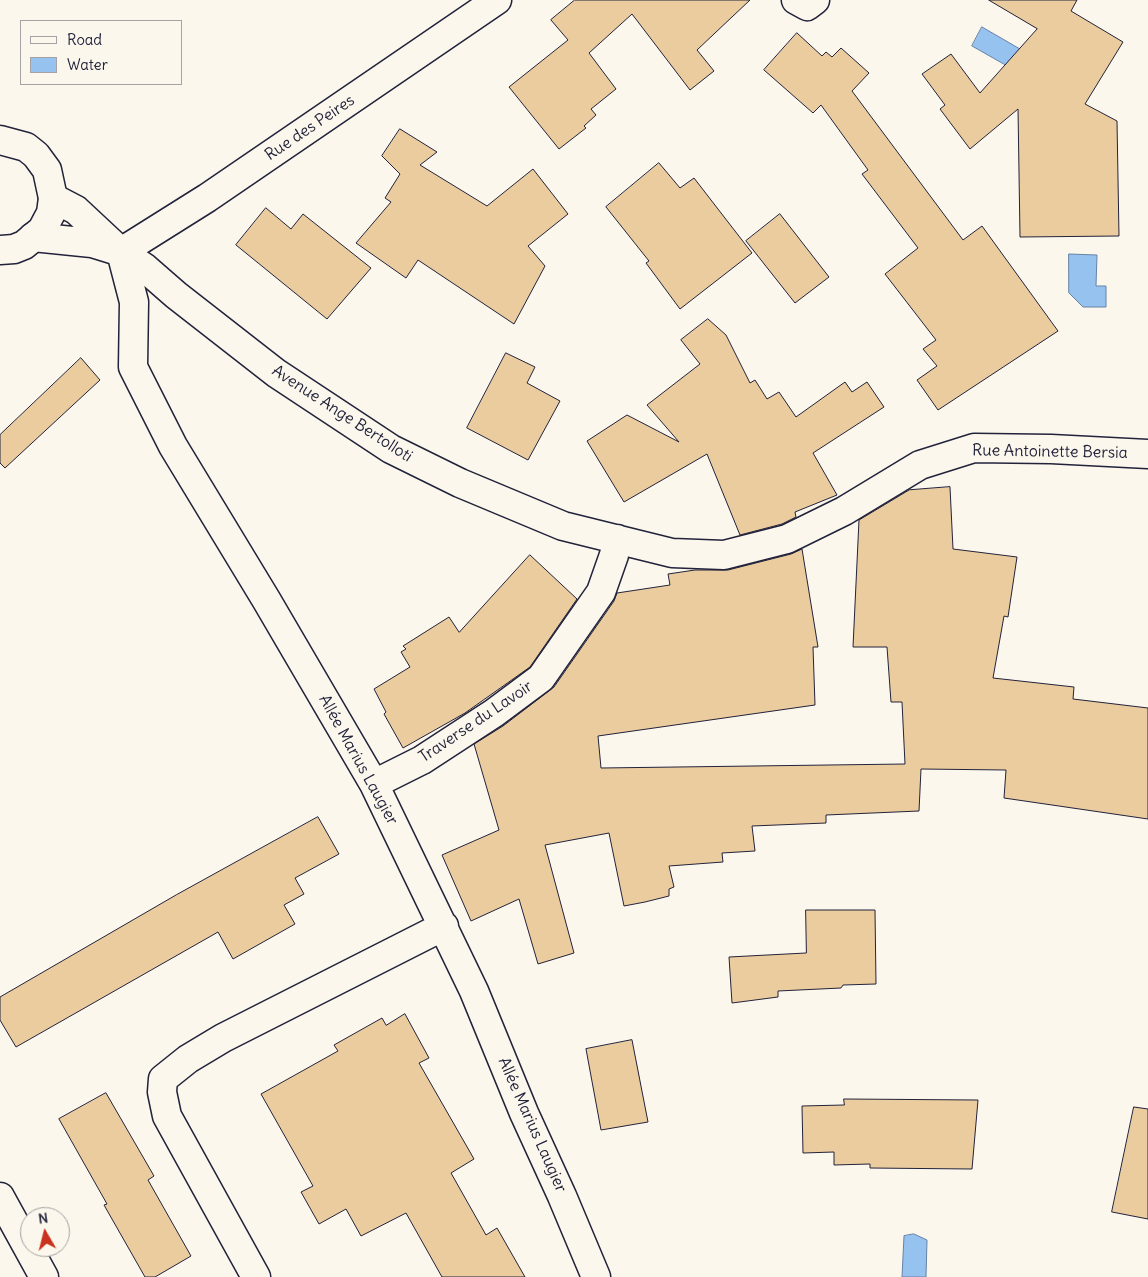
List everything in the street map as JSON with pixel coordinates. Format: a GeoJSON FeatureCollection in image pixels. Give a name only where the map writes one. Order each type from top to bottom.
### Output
{"type":"FeatureCollection","features":[{"type":"Feature","properties":{"kind":"street","name":"Rue des Peires"},"geometry":{"type":"LineString","coordinates":[[121,252],[207,198],[497,0]]}},
{"type":"Feature","properties":{"kind":"street"},"geometry":{"type":"LineString","coordinates":[[796,0],[807,6],[815,0]]}},
{"type":"Feature","properties":{"kind":"street"},"geometry":{"type":"LineString","coordinates":[[0,140],[26,147],[36,155],[47,170],[53,198],[51,213],[42,230],[24,245],[0,250]]}},
{"type":"Feature","properties":{"kind":"street"},"geometry":{"type":"LineString","coordinates":[[53,198],[76,210],[121,252]]}},
{"type":"Feature","properties":{"kind":"street"},"geometry":{"type":"LineString","coordinates":[[33,237],[92,243],[121,252]]}},
{"type":"Feature","properties":{"kind":"street","name":"Avenue Ange Bertolloti"},"geometry":{"type":"LineString","coordinates":[[121,252],[146,268],[183,301],[276,373],[391,449],[460,483],[563,526],[617,539]]}},
{"type":"Feature","properties":{"kind":"street","name":"Allée Marius Laugier"},"geometry":{"type":"LineString","coordinates":[[121,252],[134,302],[133,367],[173,446],[374,784],[474,991],[524,1113],[596,1277]]}},
{"type":"Feature","properties":{"kind":"street","name":"Rue Antoinette Bersia"},"geometry":{"type":"LineString","coordinates":[[617,539],[672,553],[724,555],[787,539],[844,511],[920,465],[974,448],[1051,449],[1148,454]]}},
{"type":"Feature","properties":{"kind":"street","name":"Traverse du Lavoir"},"geometry":{"type":"LineString","coordinates":[[374,784],[430,755],[494,714],[541,678],[601,592],[614,555],[617,539]]}},
{"type":"Feature","properties":{"kind":"street"},"geometry":{"type":"LineString","coordinates":[[256,1277],[166,1116],[162,1092],[163,1079],[188,1059],[223,1038],[444,926]]}},
{"type":"Feature","properties":{"kind":"street"},"geometry":{"type":"LineString","coordinates":[[0,1197],[44,1277]]}},
{"type":"Feature","properties":{"kind":"water"},"geometry":{"type":"Polygon","coordinates":[[[982,27],[1020,49],[1009,67],[972,46],[982,27]]]}},
{"type":"Feature","properties":{"kind":"water"},"geometry":{"type":"Polygon","coordinates":[[[1069,254],[1097,255],[1096,286],[1106,286],[1106,307],[1083,307],[1069,293],[1069,254]]]}},
{"type":"Feature","properties":{"kind":"water"},"geometry":{"type":"Polygon","coordinates":[[[914,1234],[927,1240],[926,1277],[902,1277],[904,1236],[914,1234]]]}},
{"type":"Feature","properties":{"kind":"building"},"geometry":{"type":"Polygon","coordinates":[[[575,0],[750,0],[697,50],[714,71],[690,90],[632,14],[589,53],[616,89],[591,109],[596,115],[584,126],[586,128],[559,149],[509,87],[568,40],[551,20],[575,0]]]}},
{"type":"Feature","properties":{"kind":"building"},"geometry":{"type":"Polygon","coordinates":[[[989,0],[1077,0],[1071,11],[1123,42],[1085,104],[1117,121],[1119,236],[1020,237],[1018,109],[970,149],[940,109],[945,105],[922,74],[951,54],[980,93],[1037,29],[989,0]]]}},
{"type":"Feature","properties":{"kind":"building"},"geometry":{"type":"Polygon","coordinates":[[[797,33],[822,56],[826,52],[832,57],[841,48],[869,73],[852,91],[963,240],[982,226],[1058,331],[938,410],[917,380],[937,366],[923,349],[936,340],[885,274],[918,248],[862,174],[868,170],[821,105],[813,113],[764,70],[797,33]]]}},
{"type":"Feature","properties":{"kind":"building"},"geometry":{"type":"Polygon","coordinates":[[[400,129],[437,152],[420,165],[487,206],[533,169],[568,214],[528,246],[545,266],[514,324],[418,260],[406,278],[356,243],[391,202],[385,198],[400,174],[382,156],[400,129]]]}},
{"type":"Feature","properties":{"kind":"building"},"geometry":{"type":"Polygon","coordinates":[[[659,163],[680,188],[694,178],[752,253],[680,309],[646,263],[649,261],[606,207],[659,163]]]}},
{"type":"Feature","properties":{"kind":"building"},"geometry":{"type":"Polygon","coordinates":[[[266,208],[291,229],[303,214],[371,268],[327,319],[236,245],[266,208]]]}},
{"type":"Feature","properties":{"kind":"building"},"geometry":{"type":"Polygon","coordinates":[[[780,214],[829,277],[795,303],[746,241],[780,214]]]}},
{"type":"Feature","properties":{"kind":"building"},"geometry":{"type":"Polygon","coordinates":[[[708,319],[726,335],[750,383],[755,380],[767,399],[779,392],[796,417],[845,382],[852,392],[867,382],[884,407],[813,453],[837,495],[795,512],[796,517],[782,524],[740,535],[707,454],[624,502],[587,441],[627,415],[679,442],[647,405],[700,364],[681,340],[708,319]]]}},
{"type":"Feature","properties":{"kind":"building"},"geometry":{"type":"Polygon","coordinates":[[[506,353],[535,367],[527,383],[560,401],[528,460],[467,428],[506,353]]]}},
{"type":"Feature","properties":{"kind":"building"},"geometry":{"type":"Polygon","coordinates":[[[81,358],[100,380],[5,468],[0,463],[0,435],[81,358]]]}},
{"type":"Feature","properties":{"kind":"building"},"geometry":{"type":"Polygon","coordinates":[[[950,487],[953,549],[1017,557],[1008,617],[1004,616],[993,678],[1074,687],[1073,699],[1148,708],[1148,819],[1004,798],[1006,770],[921,769],[919,811],[826,815],[826,823],[752,826],[755,851],[722,853],[723,862],[669,866],[674,887],[669,889],[669,896],[645,902],[624,906],[609,833],[545,845],[574,953],[538,964],[519,899],[471,921],[442,855],[499,830],[474,744],[503,726],[554,687],[614,601],[617,593],[670,585],[668,574],[695,570],[728,570],[791,554],[802,549],[818,647],[813,647],[815,705],[598,736],[601,768],[905,764],[902,702],[891,702],[887,647],[853,647],[859,520],[909,490],[950,487]]]}},
{"type":"Feature","properties":{"kind":"building"},"geometry":{"type":"Polygon","coordinates":[[[530,555],[577,599],[530,667],[465,713],[403,748],[384,714],[386,712],[374,689],[410,667],[401,652],[406,649],[403,646],[449,617],[459,632],[530,555]]]}},
{"type":"Feature","properties":{"kind":"building"},"geometry":{"type":"Polygon","coordinates":[[[318,817],[339,854],[295,878],[304,894],[284,905],[295,924],[233,959],[218,932],[16,1047],[0,1020],[0,997],[176,895],[318,817]]]}},
{"type":"Feature","properties":{"kind":"building"},"geometry":{"type":"Polygon","coordinates":[[[806,910],[875,910],[876,984],[778,991],[778,997],[732,1003],[729,957],[806,953],[806,910]]]}},
{"type":"Feature","properties":{"kind":"building"},"geometry":{"type":"Polygon","coordinates":[[[405,1014],[429,1058],[419,1063],[474,1159],[451,1173],[486,1235],[497,1228],[525,1277],[442,1277],[406,1213],[361,1236],[346,1209],[319,1224],[301,1192],[313,1186],[261,1094],[338,1051],[334,1045],[382,1018],[386,1025],[405,1014]]]}},
{"type":"Feature","properties":{"kind":"building"},"geometry":{"type":"Polygon","coordinates":[[[632,1040],[648,1122],[601,1130],[586,1049],[632,1040]]]}},
{"type":"Feature","properties":{"kind":"building"},"geometry":{"type":"Polygon","coordinates":[[[106,1093],[154,1176],[148,1180],[191,1256],[155,1277],[145,1277],[104,1205],[107,1204],[59,1119],[106,1093]]]}},
{"type":"Feature","properties":{"kind":"building"},"geometry":{"type":"Polygon","coordinates":[[[844,1099],[978,1100],[972,1169],[870,1168],[870,1164],[834,1165],[834,1152],[803,1153],[802,1106],[844,1105],[844,1099]]]}},
{"type":"Feature","properties":{"kind":"building"},"geometry":{"type":"Polygon","coordinates":[[[1134,1107],[1148,1109],[1148,1219],[1112,1212],[1134,1107]]]}}]}
